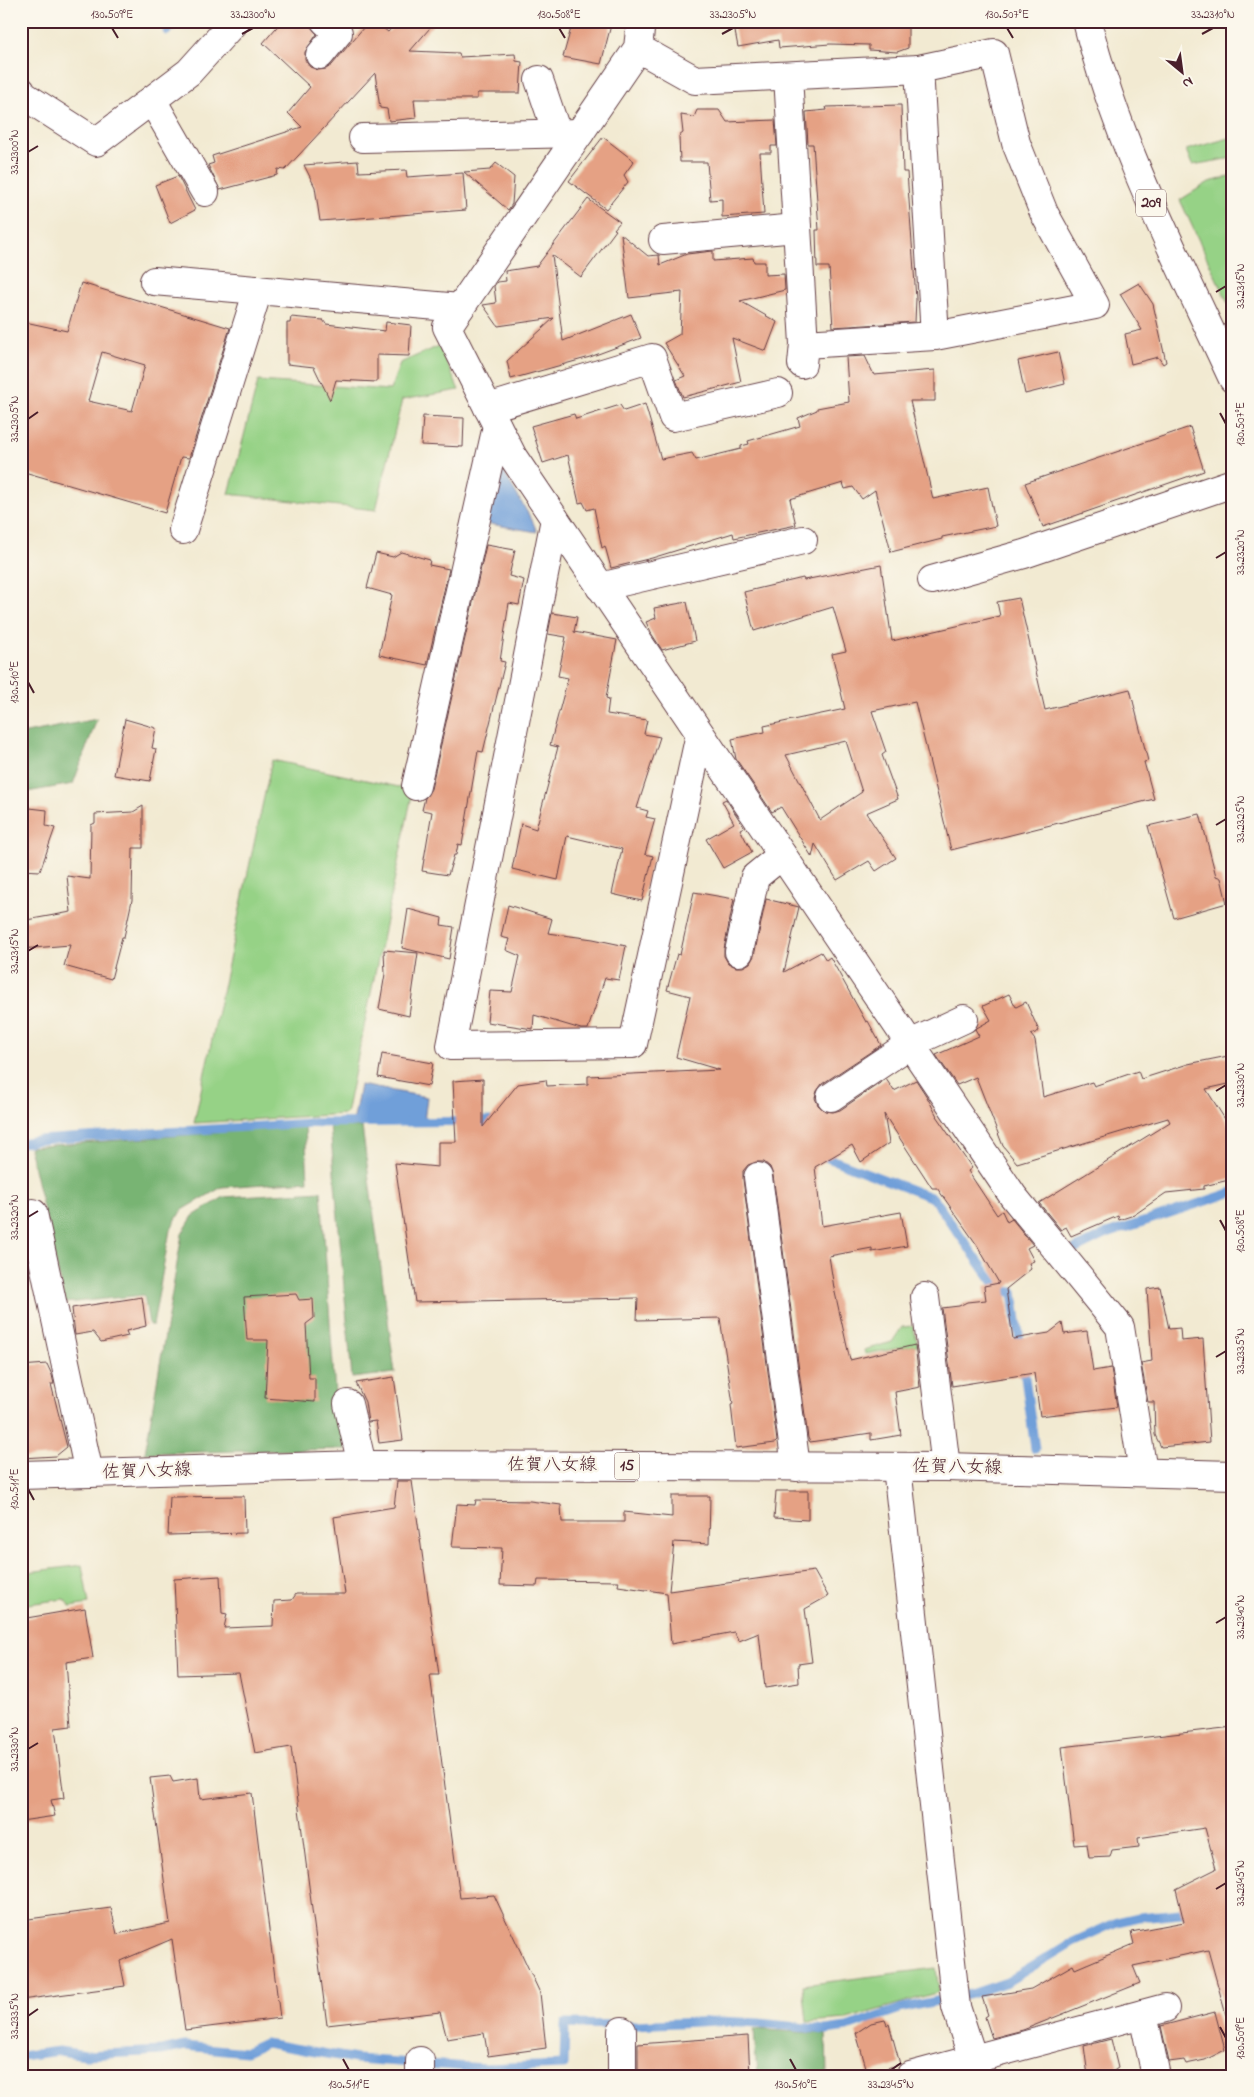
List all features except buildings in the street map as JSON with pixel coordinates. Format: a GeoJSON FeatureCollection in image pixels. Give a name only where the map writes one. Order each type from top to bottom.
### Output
{"type":"FeatureCollection","features":[{"type":"Feature","properties":{"kind":"main road"},"geometry":{"type":"LineString","coordinates":[[21,91],[23,95],[96,142],[190,72],[235,21]]}},
{"type":"Feature","properties":{"kind":"main road"},"geometry":{"type":"LineString","coordinates":[[320,54],[338,33],[325,21]]}},
{"type":"Feature","properties":{"kind":"main road"},"geometry":{"type":"LineString","coordinates":[[641,21],[638,48],[568,133],[447,327],[513,457],[600,588],[1013,1196],[1120,1326],[1143,1472]]}},
{"type":"Feature","properties":{"kind":"main road","name":"209"},"geometry":{"type":"LineString","coordinates":[[1087,21],[1098,67],[1136,171],[1226,347],[1233,379]]}},
{"type":"Feature","properties":{"kind":"main road"},"geometry":{"type":"LineString","coordinates":[[638,48],[695,80],[918,69],[994,53],[1016,143],[1044,213],[1095,305],[935,336],[803,354],[788,76]]}},
{"type":"Feature","properties":{"kind":"main road"},"geometry":{"type":"LineString","coordinates":[[918,69],[935,336]]}},
{"type":"Feature","properties":{"kind":"main road"},"geometry":{"type":"LineString","coordinates":[[539,80],[568,133]]}},
{"type":"Feature","properties":{"kind":"main road"},"geometry":{"type":"LineString","coordinates":[[152,100],[205,192]]}},
{"type":"Feature","properties":{"kind":"main road"},"geometry":{"type":"LineString","coordinates":[[363,138],[568,133]]}},
{"type":"Feature","properties":{"kind":"main road"},"geometry":{"type":"LineString","coordinates":[[663,240],[797,228]]}},
{"type":"Feature","properties":{"kind":"main road"},"geometry":{"type":"LineString","coordinates":[[154,281],[460,308]]}},
{"type":"Feature","properties":{"kind":"main road"},"geometry":{"type":"LineString","coordinates":[[183,530],[258,290]]}},
{"type":"Feature","properties":{"kind":"main road"},"geometry":{"type":"LineString","coordinates":[[492,417],[652,358],[673,417],[778,393]]}},
{"type":"Feature","properties":{"kind":"main road"},"geometry":{"type":"LineString","coordinates":[[416,786],[492,417]]}},
{"type":"Feature","properties":{"kind":"main road"},"geometry":{"type":"LineString","coordinates":[[932,580],[1024,554],[1233,483]]}},
{"type":"Feature","properties":{"kind":"main road"},"geometry":{"type":"LineString","coordinates":[[554,519],[450,1046],[633,1044],[700,734]]}},
{"type":"Feature","properties":{"kind":"main road"},"geometry":{"type":"LineString","coordinates":[[600,588],[803,540]]}},
{"type":"Feature","properties":{"kind":"main road"},"geometry":{"type":"LineString","coordinates":[[739,952],[756,877],[782,855]]}},
{"type":"Feature","properties":{"kind":"main road"},"geometry":{"type":"LineString","coordinates":[[832,1097],[910,1044],[964,1019]]}},
{"type":"Feature","properties":{"kind":"main road"},"geometry":{"type":"LineString","coordinates":[[758,1177],[796,1467]]}},
{"type":"Feature","properties":{"kind":"main road"},"geometry":{"type":"LineString","coordinates":[[21,1215],[33,1213],[89,1473]]}},
{"type":"Feature","properties":{"kind":"main road"},"geometry":{"type":"LineString","coordinates":[[925,1297],[946,1467]]}},
{"type":"Feature","properties":{"kind":"main road"},"geometry":{"type":"LineString","coordinates":[[348,1404],[362,1464]]}},
{"type":"Feature","properties":{"kind":"main road","name":"佐賀八女線"},"geometry":{"type":"LineString","coordinates":[[21,1476],[362,1464],[946,1467],[1233,1475]]}},
{"type":"Feature","properties":{"kind":"main road"},"geometry":{"type":"LineString","coordinates":[[897,1467],[956,2007],[973,2059]]}},
{"type":"Feature","properties":{"kind":"main road"},"geometry":{"type":"LineString","coordinates":[[910,2076],[1154,2011],[1156,2076]]}},
{"type":"Feature","properties":{"kind":"main road"},"geometry":{"type":"LineString","coordinates":[[622,2031],[622,2076]]}},
{"type":"Feature","properties":{"kind":"green space"},"geometry":{"type":"Polygon","coordinates":[[[1233,137],[1233,158],[1192,165],[1186,150],[1233,137]]]}},
{"type":"Feature","properties":{"kind":"green space"},"geometry":{"type":"Polygon","coordinates":[[[1233,176],[1233,314],[1180,200],[1209,182],[1233,176]]]}},
{"type":"Feature","properties":{"kind":"green space"},"geometry":{"type":"Polygon","coordinates":[[[439,346],[459,390],[402,400],[376,510],[229,494],[258,381],[390,390],[400,363],[439,346]]]}},
{"type":"Feature","properties":{"kind":"green space"},"geometry":{"type":"Polygon","coordinates":[[[97,719],[73,784],[21,793],[21,734],[97,719]]]}},
{"type":"Feature","properties":{"kind":"green space"},"geometry":{"type":"Polygon","coordinates":[[[272,760],[413,790],[346,1114],[194,1123],[272,760]]]}},
{"type":"Feature","properties":{"kind":"green space"},"geometry":{"type":"Polygon","coordinates":[[[305,1126],[308,1181],[222,1187],[181,1211],[170,1230],[153,1325],[149,1325],[144,1295],[65,1303],[29,1147],[305,1126]]]}},
{"type":"Feature","properties":{"kind":"green space"},"geometry":{"type":"Polygon","coordinates":[[[330,1126],[362,1127],[395,1373],[352,1378],[330,1126]]]}},
{"type":"Feature","properties":{"kind":"green space"},"geometry":{"type":"Polygon","coordinates":[[[321,1191],[335,1394],[347,1449],[145,1453],[182,1234],[193,1216],[224,1197],[321,1191]]]}},
{"type":"Feature","properties":{"kind":"green space"},"geometry":{"type":"Polygon","coordinates":[[[913,1326],[918,1345],[865,1354],[864,1350],[892,1342],[902,1327],[913,1326]]]}},
{"type":"Feature","properties":{"kind":"green space"},"geometry":{"type":"Polygon","coordinates":[[[82,1565],[89,1604],[70,1607],[64,1599],[21,1605],[21,1573],[82,1565]]]}},
{"type":"Feature","properties":{"kind":"green space"},"geometry":{"type":"Polygon","coordinates":[[[936,1968],[939,1992],[847,2019],[807,2022],[803,1985],[936,1968]]]}},
{"type":"Feature","properties":{"kind":"green space"},"geometry":{"type":"Polygon","coordinates":[[[754,2029],[826,2034],[827,2076],[757,2076],[754,2029]]]}},
{"type":"Feature","properties":{"kind":"water"},"geometry":{"type":"Polygon","coordinates":[[[500,466],[533,522],[537,532],[484,523],[500,466]]]}},
{"type":"Feature","properties":{"kind":"water"},"geometry":{"type":"Polygon","coordinates":[[[360,1085],[427,1097],[424,1122],[353,1123],[360,1085]]]}},
{"type":"Feature","properties":{"kind":"waterway"},"geometry":{"type":"LineString","coordinates":[[167,31],[178,21]]}},
{"type":"Feature","properties":{"kind":"waterway"},"geometry":{"type":"LineString","coordinates":[[21,1143],[38,1140],[311,1123],[500,1121]]}},
{"type":"Feature","properties":{"kind":"waterway"},"geometry":{"type":"LineString","coordinates":[[820,1155],[933,1198],[999,1290],[1013,1292],[1021,1348]]}},
{"type":"Feature","properties":{"kind":"waterway"},"geometry":{"type":"LineString","coordinates":[[1074,1250],[1104,1235],[1233,1192]]}},
{"type":"Feature","properties":{"kind":"waterway"},"geometry":{"type":"LineString","coordinates":[[1023,1363],[1035,1449]]}},
{"type":"Feature","properties":{"kind":"waterway"},"geometry":{"type":"LineString","coordinates":[[21,2056],[59,2051],[86,2055],[162,2051],[185,2046],[246,2052],[265,2043],[356,2059],[484,2068],[564,2065],[565,2024],[635,2025],[718,2021],[826,2030],[847,2027],[903,2008],[971,1994],[1007,1982],[1073,1942],[1117,1922],[1139,1917],[1192,1912]]}}]}
